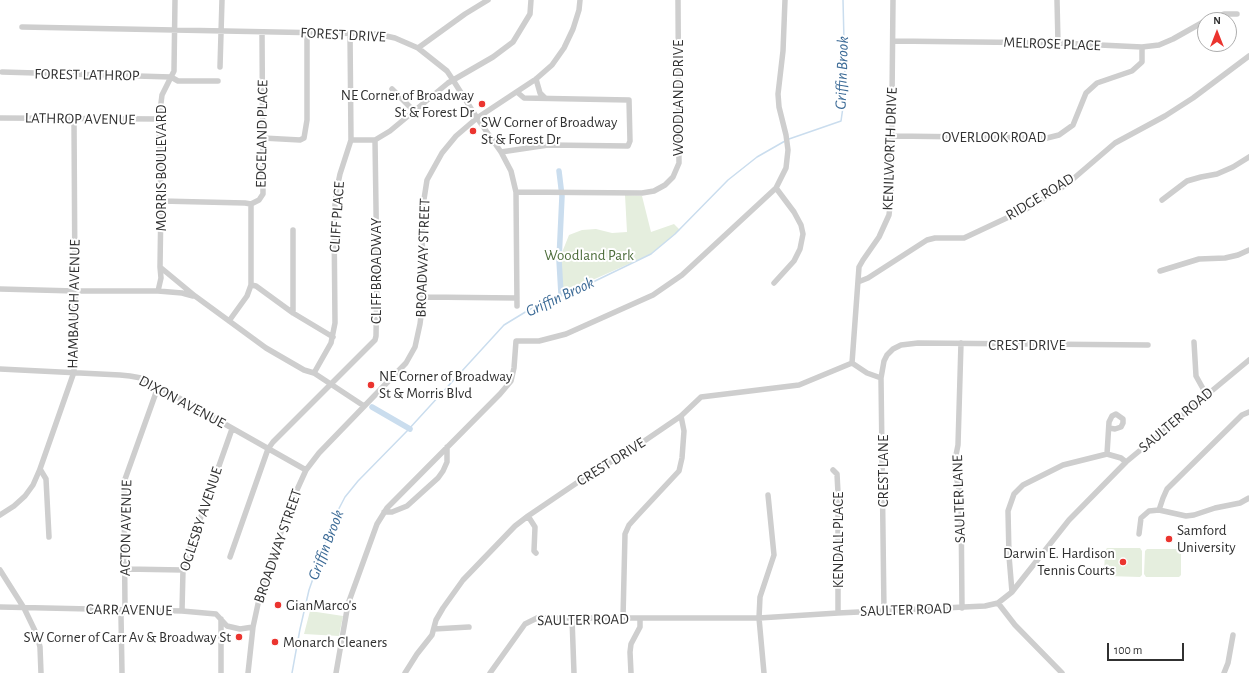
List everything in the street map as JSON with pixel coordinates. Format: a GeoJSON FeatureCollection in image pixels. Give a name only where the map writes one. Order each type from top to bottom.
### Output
{"type":"FeatureCollection","features":[{"type":"Feature","properties":{"kind":"street","name":"MORRIS BOULEVARD"},"geometry":{"type":"LineString","coordinates":[[158,291],[161,278],[159,119],[162,95],[174,71],[176,30],[175,0]]}},
{"type":"Feature","properties":{"kind":"street"},"geometry":{"type":"LineString","coordinates":[[220,67],[222,0]]}},
{"type":"Feature","properties":{"kind":"street"},"geometry":{"type":"LineString","coordinates":[[418,48],[465,14],[488,0]]}},
{"type":"Feature","properties":{"kind":"street"},"geometry":{"type":"LineString","coordinates":[[351,140],[375,140],[390,131],[448,83],[493,57],[513,42],[530,14],[531,0]]}},
{"type":"Feature","properties":{"kind":"street","name":"BROADWAY STREET"},"geometry":{"type":"LineString","coordinates":[[248,673],[253,627],[261,590],[291,503],[306,470],[319,453],[406,363],[415,347],[420,324],[423,297],[422,212],[427,180],[442,153],[456,136],[477,118],[536,79],[552,65],[564,48],[574,29],[580,0]]}},
{"type":"Feature","properties":{"kind":"street","name":"WOODLAND DRIVE"},"geometry":{"type":"LineString","coordinates":[[516,192],[642,193],[654,191],[673,177],[679,163],[678,0]]}},
{"type":"Feature","properties":{"kind":"street"},"geometry":{"type":"LineString","coordinates":[[336,673],[348,604],[377,524],[384,512],[511,381],[514,368],[516,341],[539,341],[566,334],[653,294],[682,275],[776,188],[786,168],[787,145],[779,108],[778,94],[783,51],[784,0]]}},
{"type":"Feature","properties":{"kind":"street","name":"KENILWORTH DRIVE"},"geometry":{"type":"LineString","coordinates":[[852,363],[860,267],[863,260],[879,237],[889,215],[891,197],[892,0]]}},
{"type":"Feature","properties":{"kind":"street"},"geometry":{"type":"LineString","coordinates":[[1057,0],[1058,43]]}},
{"type":"Feature","properties":{"kind":"street","name":"MELROSE PLACE"},"geometry":{"type":"LineString","coordinates":[[892,41],[1058,43],[1142,47],[1159,45],[1197,26]]}},
{"type":"Feature","properties":{"kind":"street","name":"FOREST DRIVE"},"geometry":{"type":"LineString","coordinates":[[22,27],[262,32],[350,32],[377,34],[395,38],[418,48],[447,71],[454,80],[477,118],[501,152],[511,171],[516,192],[517,306]]}},
{"type":"Feature","properties":{"kind":"street","name":"EDGELAND PLACE"},"geometry":{"type":"LineString","coordinates":[[229,321],[247,296],[252,285],[251,204],[259,200],[262,194],[262,32]]}},
{"type":"Feature","properties":{"kind":"street"},"geometry":{"type":"LineString","coordinates":[[263,138],[300,140],[304,138],[307,32]]}},
{"type":"Feature","properties":{"kind":"street","name":"CLIFF PLACE"},"geometry":{"type":"LineString","coordinates":[[314,374],[331,343],[335,323],[334,217],[336,193],[340,174],[351,140],[350,32]]}},
{"type":"Feature","properties":{"kind":"street","name":"OVERLOOK ROAD"},"geometry":{"type":"LineString","coordinates":[[892,136],[1047,138],[1059,135],[1072,125],[1086,93],[1096,83],[1132,71],[1142,62],[1142,47]]}},
{"type":"Feature","properties":{"kind":"street","name":"RIDGE ROAD"},"geometry":{"type":"LineString","coordinates":[[858,282],[868,278],[927,240],[935,238],[964,238],[1028,208],[1066,186],[1115,143],[1165,116],[1193,98],[1249,56]]}},
{"type":"Feature","properties":{"kind":"street","name":"FOREST LATHROP"},"geometry":{"type":"LineString","coordinates":[[2,72],[171,77],[178,81],[218,81]]}},
{"type":"Feature","properties":{"kind":"street"},"geometry":{"type":"LineString","coordinates":[[536,79],[540,93],[545,98]]}},
{"type":"Feature","properties":{"kind":"street"},"geometry":{"type":"LineString","coordinates":[[392,88],[414,111]]}},
{"type":"Feature","properties":{"kind":"street"},"geometry":{"type":"LineString","coordinates":[[501,152],[548,145],[628,146],[630,141],[629,100],[524,98],[517,92]]}},
{"type":"Feature","properties":{"kind":"street","name":"LATHROP AVENUE"},"geometry":{"type":"LineString","coordinates":[[0,118],[159,119]]}},
{"type":"Feature","properties":{"kind":"street","name":"HAMBAUGH AVENUE"},"geometry":{"type":"LineString","coordinates":[[1,513],[25,496],[33,485],[74,372],[76,291],[74,119]]}},
{"type":"Feature","properties":{"kind":"street","name":"CLIFF BROADWAY"},"geometry":{"type":"LineString","coordinates":[[268,449],[273,442],[375,340],[377,275],[375,140]]}},
{"type":"Feature","properties":{"kind":"street"},"geometry":{"type":"LineString","coordinates":[[1162,200],[1187,181],[1201,176],[1217,174],[1233,167],[1249,157]]}},
{"type":"Feature","properties":{"kind":"street"},"geometry":{"type":"LineString","coordinates":[[774,283],[794,261],[800,249],[803,234],[801,225],[794,212],[776,188]]}},
{"type":"Feature","properties":{"kind":"street"},"geometry":{"type":"LineString","coordinates":[[161,201],[251,204]]}},
{"type":"Feature","properties":{"kind":"street"},"geometry":{"type":"LineString","coordinates":[[293,230],[293,313]]}},
{"type":"Feature","properties":{"kind":"street"},"geometry":{"type":"LineString","coordinates":[[1160,271],[1199,259],[1225,258],[1238,255],[1249,250]]}},
{"type":"Feature","properties":{"kind":"street"},"geometry":{"type":"LineString","coordinates":[[160,267],[195,296],[266,348],[304,370],[314,374],[364,406]]}},
{"type":"Feature","properties":{"kind":"street"},"geometry":{"type":"LineString","coordinates":[[252,285],[256,286],[293,313],[332,337]]}},
{"type":"Feature","properties":{"kind":"street"},"geometry":{"type":"LineString","coordinates":[[0,289],[158,291],[182,293],[195,296]]}},
{"type":"Feature","properties":{"kind":"street"},"geometry":{"type":"LineString","coordinates":[[423,297],[517,298]]}},
{"type":"Feature","properties":{"kind":"street"},"geometry":{"type":"LineString","coordinates":[[1194,342],[1196,376],[1206,394]]}},
{"type":"Feature","properties":{"kind":"street","name":"CREST DRIVE"},"geometry":{"type":"LineString","coordinates":[[907,344],[962,343],[1148,346]]}},
{"type":"Feature","properties":{"kind":"street","name":"SAULTER LANE"},"geometry":{"type":"LineString","coordinates":[[962,343],[958,445],[955,472],[961,497],[962,608]]}},
{"type":"Feature","properties":{"kind":"street","name":"CREST LANE"},"geometry":{"type":"LineString","coordinates":[[884,611],[881,378],[884,361],[888,355],[893,349],[907,344]]}},
{"type":"Feature","properties":{"kind":"street","name":"SAULTER ROAD"},"geometry":{"type":"LineString","coordinates":[[490,673],[524,624],[538,618],[759,618],[962,608],[986,606],[998,603],[1012,592],[1070,520],[1126,462],[1206,394],[1249,360]]}},
{"type":"Feature","properties":{"kind":"street"},"geometry":{"type":"LineString","coordinates":[[852,363],[867,373],[881,378]]}},
{"type":"Feature","properties":{"kind":"street","name":"CREST DRIVE"},"geometry":{"type":"LineString","coordinates":[[405,673],[417,654],[429,640],[436,620],[463,580],[515,526],[528,516],[681,416],[701,397],[800,385],[852,363]]}},
{"type":"Feature","properties":{"kind":"street","name":"DIXON AVENUE"},"geometry":{"type":"LineString","coordinates":[[0,369],[74,372],[141,378],[306,470]]}},
{"type":"Feature","properties":{"kind":"street","name":"ACTON AVENUE"},"geometry":{"type":"LineString","coordinates":[[122,673],[121,615],[125,610],[124,482],[158,387]]}},
{"type":"Feature","properties":{"kind":"street"},"geometry":{"type":"LineString","coordinates":[[1159,510],[1167,489],[1242,415],[1249,412]]}},
{"type":"Feature","properties":{"kind":"street"},"geometry":{"type":"LineString","coordinates":[[1107,454],[1110,422],[1112,416],[1116,414],[1123,419],[1124,423],[1121,427],[1115,429],[1110,428]]}},
{"type":"Feature","properties":{"kind":"street"},"geometry":{"type":"LineString","coordinates":[[623,618],[625,534],[629,525],[679,471],[682,458],[684,431],[681,416]]}},
{"type":"Feature","properties":{"kind":"street","name":"OGLESBY AVENUE"},"geometry":{"type":"LineString","coordinates":[[182,611],[183,570],[201,514],[232,429]]}},
{"type":"Feature","properties":{"kind":"street"},"geometry":{"type":"LineString","coordinates":[[384,512],[392,512],[407,506],[438,478],[447,462],[448,447]]}},
{"type":"Feature","properties":{"kind":"street"},"geometry":{"type":"LineString","coordinates":[[230,557],[268,449]]}},
{"type":"Feature","properties":{"kind":"street"},"geometry":{"type":"LineString","coordinates":[[1012,592],[1009,556],[1008,511],[1014,494],[1024,484],[1063,466],[1107,454],[1121,458],[1126,462]]}},
{"type":"Feature","properties":{"kind":"street"},"geometry":{"type":"LineString","coordinates":[[40,469],[46,480],[49,537]]}},
{"type":"Feature","properties":{"kind":"street","name":"KENDALL PLACE"},"geometry":{"type":"LineString","coordinates":[[833,470],[837,474],[838,493],[838,613]]}},
{"type":"Feature","properties":{"kind":"street"},"geometry":{"type":"LineString","coordinates":[[764,673],[759,618],[760,596],[774,555],[768,495]]}},
{"type":"Feature","properties":{"kind":"street"},"geometry":{"type":"LineString","coordinates":[[1139,534],[1139,522],[1143,515],[1149,511],[1159,510],[1186,516],[1194,515],[1215,508],[1240,504],[1249,498]]}},
{"type":"Feature","properties":{"kind":"street"},"geometry":{"type":"LineString","coordinates":[[528,516],[535,527],[534,551],[536,553]]}},
{"type":"Feature","properties":{"kind":"street"},"geometry":{"type":"LineString","coordinates":[[125,569],[183,570]]}},
{"type":"Feature","properties":{"kind":"street"},"geometry":{"type":"LineString","coordinates":[[0,570],[24,608],[37,635],[40,647],[41,673]]}},
{"type":"Feature","properties":{"kind":"street"},"geometry":{"type":"LineString","coordinates":[[998,603],[1015,625],[1062,673]]}},
{"type":"Feature","properties":{"kind":"street","name":"CARR AVENUE"},"geometry":{"type":"LineString","coordinates":[[0,607],[182,611],[216,614],[227,626],[240,629],[253,627]]}},
{"type":"Feature","properties":{"kind":"street"},"geometry":{"type":"LineString","coordinates":[[572,618],[574,673]]}},
{"type":"Feature","properties":{"kind":"street"},"geometry":{"type":"LineString","coordinates":[[221,619],[221,673]]}},
{"type":"Feature","properties":{"kind":"street"},"geometry":{"type":"LineString","coordinates":[[632,673],[630,652],[631,644],[640,627],[640,619]]}},
{"type":"Feature","properties":{"kind":"street"},"geometry":{"type":"LineString","coordinates":[[434,629],[469,627]]}},
{"type":"Feature","properties":{"kind":"street"},"geometry":{"type":"LineString","coordinates":[[1224,673],[1228,663],[1233,635]]}},
{"type":"Feature","properties":{"kind":"green space","name":"Woodland Park"},"geometry":{"type":"Polygon","coordinates":[[[625,195],[642,196],[651,232],[674,224],[680,230],[651,254],[561,294],[559,260],[569,235],[582,230],[596,229],[612,233],[627,232],[625,195]]]}},
{"type":"Feature","properties":{"kind":"green space","name":"Darwin E. Hardison Tennis Courts"},"geometry":{"type":"Polygon","coordinates":[[[1107,548],[1140,548],[1142,551],[1142,575],[1140,577],[1107,576],[1104,574],[1105,551],[1107,548]]]}},
{"type":"Feature","properties":{"kind":"green space","name":"Darwin E. Hardison Tennis Courts"},"geometry":{"type":"Polygon","coordinates":[[[1147,549],[1179,549],[1181,551],[1181,575],[1179,577],[1146,577],[1144,574],[1145,551],[1147,549]]]}},
{"type":"Feature","properties":{"kind":"green space"},"geometry":{"type":"Polygon","coordinates":[[[310,611],[343,616],[339,636],[304,634],[310,611]]]}},
{"type":"Feature","properties":{"kind":"waterway","name":"Griffin Brook"},"geometry":{"type":"LineString","coordinates":[[789,139],[841,121],[845,82],[843,0]]}},
{"type":"Feature","properties":{"kind":"waterway","name":"Griffin Brook"},"geometry":{"type":"LineString","coordinates":[[292,673],[309,590],[334,518],[345,497],[358,481],[408,430],[504,325],[552,297],[593,282],[651,254],[675,234],[728,180],[757,157],[785,141]]}},
{"type":"Feature","properties":{"kind":"waterway"},"geometry":{"type":"LineString","coordinates":[[559,171],[562,196],[559,260],[561,294]]}},
{"type":"Feature","properties":{"kind":"waterway"},"geometry":{"type":"LineString","coordinates":[[372,407],[410,429]]}},
{"type":"Feature","properties":{"kind":"place","name":"NE Corner of Broadway St & Forest Dr"},"geometry":{"type":"Point","coordinates":[482,104]}},
{"type":"Feature","properties":{"kind":"place","name":"SW Corner of Broadway St & Forest Dr"},"geometry":{"type":"Point","coordinates":[473,131]}},
{"type":"Feature","properties":{"kind":"place","name":"NE Corner of Broadway St & Morris Blvd"},"geometry":{"type":"Point","coordinates":[371,385]}},
{"type":"Feature","properties":{"kind":"place","name":"Samford University"},"geometry":{"type":"Point","coordinates":[1169,539]}},
{"type":"Feature","properties":{"kind":"place","name":"Darwin E. Hardison Tennis Courts"},"geometry":{"type":"Point","coordinates":[1123,562]}},
{"type":"Feature","properties":{"kind":"place","name":"GianMarco's"},"geometry":{"type":"Point","coordinates":[278,605]}},
{"type":"Feature","properties":{"kind":"place","name":"SW Corner of Carr Av & Broadway St"},"geometry":{"type":"Point","coordinates":[239,637]}},
{"type":"Feature","properties":{"kind":"place","name":"Monarch Cleaners"},"geometry":{"type":"Point","coordinates":[275,642]}}]}
